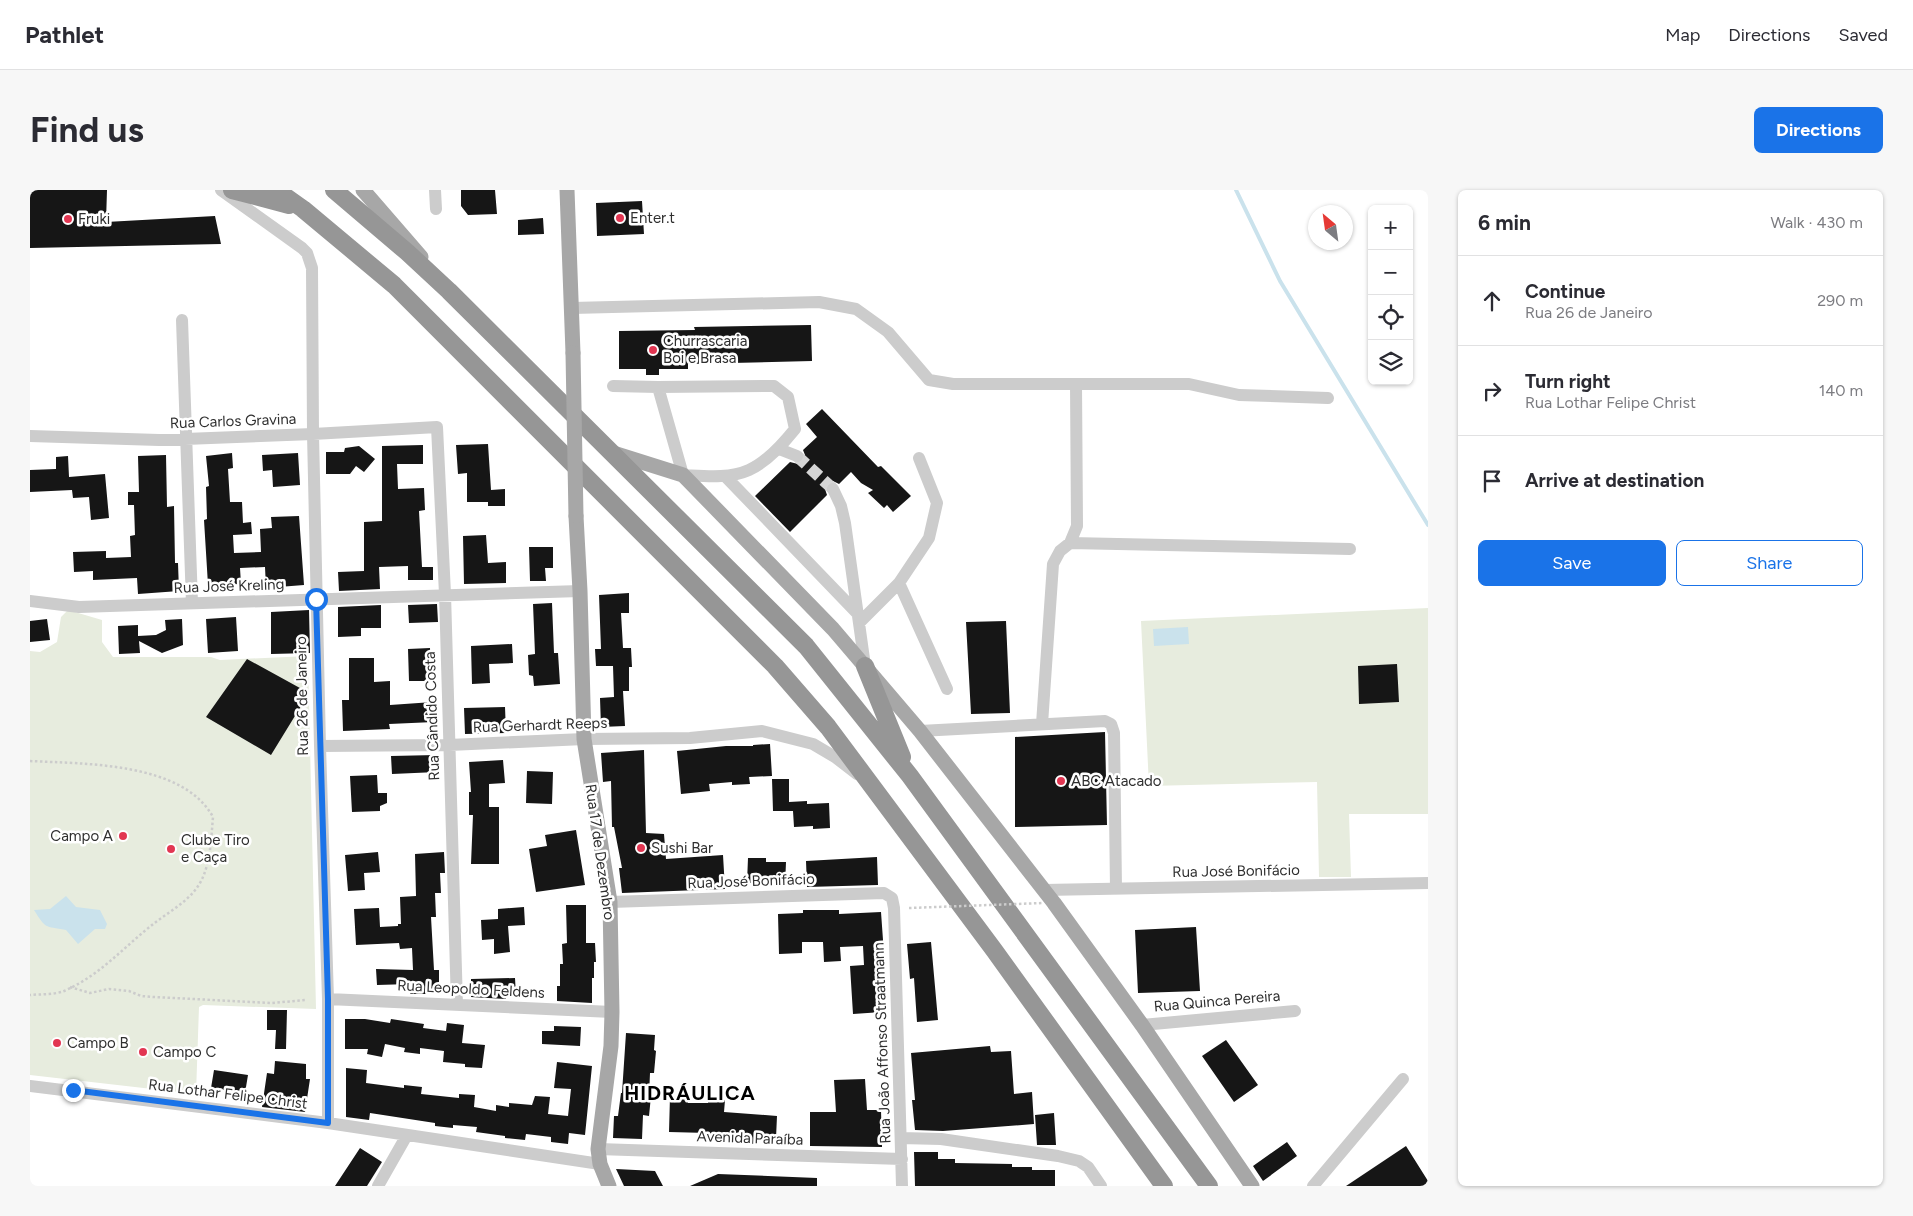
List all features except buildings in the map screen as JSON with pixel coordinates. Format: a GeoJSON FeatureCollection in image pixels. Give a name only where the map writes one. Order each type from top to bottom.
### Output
{"type":"FeatureCollection","features":[{"type":"Feature","properties":{"kind":"highway"},"geometry":{"type":"LineString","coordinates":[[232,190],[303,209]]}},
{"type":"Feature","properties":{"kind":"highway"},"geometry":{"type":"LineString","coordinates":[[276,190],[303,209],[394,286],[775,666],[828,727],[877,792],[994,950],[1163,1186]]}},
{"type":"Feature","properties":{"kind":"highway"},"geometry":{"type":"LineString","coordinates":[[334,190],[407,252],[449,291],[806,646],[910,776],[1209,1183]]}},
{"type":"Feature","properties":{"kind":"highway"},"geometry":{"type":"LineString","coordinates":[[865,666],[910,776]]}},
{"type":"Feature","properties":{"kind":"main road"},"geometry":{"type":"LineString","coordinates":[[363,190],[449,291]]}},
{"type":"Feature","properties":{"kind":"main road","name":"Rua 17 de Dezembro"},"geometry":{"type":"LineString","coordinates":[[567,190],[584,739],[610,902],[611,1046],[598,1149],[600,1164],[609,1186]]}},
{"type":"Feature","properties":{"kind":"main road"},"geometry":{"type":"LineString","coordinates":[[609,452],[682,475],[833,629],[920,731],[1142,1025],[1252,1186]]}},
{"type":"Feature","properties":{"kind":"street","name":"Rua 26 de Janeiro"},"geometry":{"type":"LineString","coordinates":[[221,190],[302,248],[307,253],[312,268],[316,599],[328,999],[328,1123]]}},
{"type":"Feature","properties":{"kind":"street"},"geometry":{"type":"LineString","coordinates":[[435,190],[436,209]]}},
{"type":"Feature","properties":{"kind":"street"},"geometry":{"type":"LineString","coordinates":[[572,308],[819,302],[856,309],[880,326],[888,332],[929,380],[953,384],[1189,384],[1239,395],[1328,398]]}},
{"type":"Feature","properties":{"kind":"street"},"geometry":{"type":"LineString","coordinates":[[182,320],[192,603]]}},
{"type":"Feature","properties":{"kind":"street"},"geometry":{"type":"LineString","coordinates":[[1042,724],[1053,564],[1060,551],[1070,543],[1077,526],[1076,384]]}},
{"type":"Feature","properties":{"kind":"street"},"geometry":{"type":"LineString","coordinates":[[613,386],[774,386],[788,397],[795,428],[779,449],[749,470],[724,476],[682,475],[658,387]]}},
{"type":"Feature","properties":{"kind":"street","name":"Rua Carlos Gravina"},"geometry":{"type":"LineString","coordinates":[[30,436],[76,439],[186,439],[437,427]]}},
{"type":"Feature","properties":{"kind":"street","name":"Rua Cândido Costa"},"geometry":{"type":"LineString","coordinates":[[437,427],[445,594],[457,1005]]}},
{"type":"Feature","properties":{"kind":"street"},"geometry":{"type":"LineString","coordinates":[[779,449],[797,456]]}},
{"type":"Feature","properties":{"kind":"street"},"geometry":{"type":"LineString","coordinates":[[858,618],[899,583],[929,538],[937,503],[918,458]]}},
{"type":"Feature","properties":{"kind":"street"},"geometry":{"type":"LineString","coordinates":[[724,476],[858,618]]}},
{"type":"Feature","properties":{"kind":"street"},"geometry":{"type":"LineString","coordinates":[[833,489],[841,506],[845,523],[865,666]]}},
{"type":"Feature","properties":{"kind":"street"},"geometry":{"type":"LineString","coordinates":[[1070,543],[1350,548]]}},
{"type":"Feature","properties":{"kind":"street"},"geometry":{"type":"LineString","coordinates":[[899,583],[947,689]]}},
{"type":"Feature","properties":{"kind":"street","name":"Rua José Kreling"},"geometry":{"type":"LineString","coordinates":[[30,601],[79,607],[580,591]]}},
{"type":"Feature","properties":{"kind":"street"},"geometry":{"type":"LineString","coordinates":[[920,731],[1105,721],[1111,724],[1114,733],[1116,889]]}},
{"type":"Feature","properties":{"kind":"street","name":"Rua Gerhardt Reeps"},"geometry":{"type":"LineString","coordinates":[[320,746],[449,745],[584,739],[690,738],[762,732],[813,744],[858,774],[877,792]]}},
{"type":"Feature","properties":{"kind":"street","name":"Rua José Bonifácio"},"geometry":{"type":"LineString","coordinates":[[1044,897],[1116,889],[1428,883]]}},
{"type":"Feature","properties":{"kind":"street","name":"Rua José Bonifácio"},"geometry":{"type":"LineString","coordinates":[[610,902],[884,893],[892,898]]}},
{"type":"Feature","properties":{"kind":"street","name":"Rua João Affonso Straatmann"},"geometry":{"type":"LineString","coordinates":[[892,898],[902,1186]]}},
{"type":"Feature","properties":{"kind":"street","name":"Rua Leopoldo Feldens"},"geometry":{"type":"LineString","coordinates":[[328,999],[612,1012]]}},
{"type":"Feature","properties":{"kind":"street","name":"Rua Quinca Pereira"},"geometry":{"type":"LineString","coordinates":[[1142,1025],[1295,1011]]}},
{"type":"Feature","properties":{"kind":"street"},"geometry":{"type":"LineString","coordinates":[[1313,1186],[1403,1079]]}},
{"type":"Feature","properties":{"kind":"street","name":"Rua Lothar Felipe Christ"},"geometry":{"type":"LineString","coordinates":[[30,1086],[328,1123],[600,1164]]}},
{"type":"Feature","properties":{"kind":"street"},"geometry":{"type":"LineString","coordinates":[[378,1186],[407,1135]]}},
{"type":"Feature","properties":{"kind":"street"},"geometry":{"type":"LineString","coordinates":[[901,1138],[941,1139],[1058,1156],[1079,1161],[1088,1168],[1101,1186]]}},
{"type":"Feature","properties":{"kind":"street","name":"Avenida Paraíba"},"geometry":{"type":"LineString","coordinates":[[598,1149],[902,1159]]}},
{"type":"Feature","properties":{"kind":"path"},"geometry":{"type":"LineString","coordinates":[[30,761],[130,768],[189,789],[200,799],[213,817],[209,861],[199,884],[192,894],[152,925],[101,969],[62,992],[30,994]]}},
{"type":"Feature","properties":{"kind":"path"},"geometry":{"type":"LineString","coordinates":[[909,908],[1044,897]]}},
{"type":"Feature","properties":{"kind":"path"},"geometry":{"type":"LineString","coordinates":[[70,987],[90,993],[109,989],[129,991],[141,996],[153,997],[272,1003],[306,1000]]}},
{"type":"Feature","properties":{"kind":"shaded area"},"geometry":{"type":"Polygon","coordinates":[[[1428,608],[1428,814],[1349,814],[1351,877],[1319,877],[1317,782],[1149,786],[1141,621],[1428,608]]]}},
{"type":"Feature","properties":{"kind":"shaded area","name":"Clube Tiro e Caça"},"geometry":{"type":"Polygon","coordinates":[[[68,610],[102,620],[102,642],[113,657],[211,657],[220,660],[308,656],[316,1009],[203,1005],[199,1007],[196,1094],[30,1075],[30,651],[40,652],[57,642],[61,617],[68,610]]]}},
{"type":"Feature","properties":{"kind":"water"},"geometry":{"type":"Polygon","coordinates":[[[1188,627],[1189,644],[1154,646],[1153,629],[1188,627]]]}},
{"type":"Feature","properties":{"kind":"water"},"geometry":{"type":"Polygon","coordinates":[[[66,896],[76,907],[100,910],[107,924],[105,929],[95,929],[78,944],[66,930],[46,926],[34,910],[50,909],[66,896]]]}},
{"type":"Feature","properties":{"kind":"waterway"},"geometry":{"type":"LineString","coordinates":[[1236,190],[1280,281],[1428,525]]}},
{"type":"Feature","properties":{"kind":"tunnel"},"geometry":{"type":"LineString","coordinates":[[797,456],[833,489]]}},
{"type":"Feature","properties":{"kind":"place","name":"Enter.t"},"geometry":{"type":"Point","coordinates":[620,218]}},
{"type":"Feature","properties":{"kind":"place","name":"Fruki"},"geometry":{"type":"Point","coordinates":[68,219]}},
{"type":"Feature","properties":{"kind":"place","name":"Churrascaria Boi e Brasa"},"geometry":{"type":"Point","coordinates":[653,350]}},
{"type":"Feature","properties":{"kind":"place","name":"ABC Atacado"},"geometry":{"type":"Point","coordinates":[1061,781]}},
{"type":"Feature","properties":{"kind":"place","name":"Campo A"},"geometry":{"type":"Point","coordinates":[123,836]}},
{"type":"Feature","properties":{"kind":"place","name":"Sushi Bar"},"geometry":{"type":"Point","coordinates":[641,848]}},
{"type":"Feature","properties":{"kind":"place","name":"Clube Tiro e Caça"},"geometry":{"type":"Point","coordinates":[171,849]}},
{"type":"Feature","properties":{"kind":"place","name":"Campo B"},"geometry":{"type":"Point","coordinates":[57,1043]}},
{"type":"Feature","properties":{"kind":"place","name":"Campo C"},"geometry":{"type":"Point","coordinates":[143,1052]}},
{"type":"Feature","properties":{"kind":"district","name":"HIDRÁULICA"},"geometry":{"type":"Point","coordinates":[690,1093]}},
{"type":"Feature","properties":{"kind":"route"},"geometry":{"type":"LineString","coordinates":[[73,1090],[328,1123],[328,999],[316,599]]}}]}
